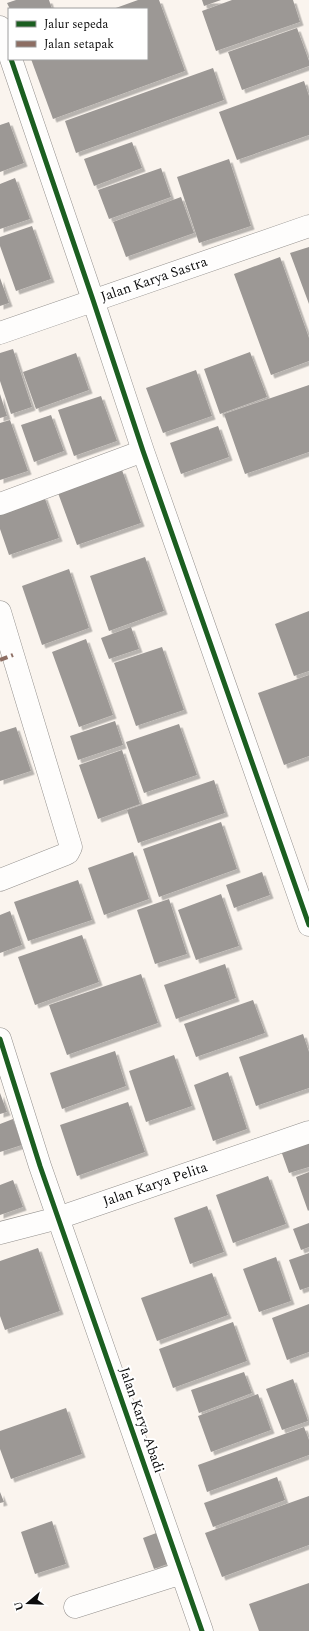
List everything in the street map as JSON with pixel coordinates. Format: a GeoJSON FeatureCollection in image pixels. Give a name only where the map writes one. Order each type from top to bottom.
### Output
{"type":"FeatureCollection","features":[{"type":"Feature","properties":{"kind":"street"},"geometry":{"type":"LineString","coordinates":[[0,27],[8,51]]}},
{"type":"Feature","properties":{"kind":"street"},"geometry":{"type":"LineString","coordinates":[[11,60],[143,451],[309,925]]}},
{"type":"Feature","properties":{"kind":"street","name":"Jalan Karya Sastra"},"geometry":{"type":"LineString","coordinates":[[0,333],[309,226]]}},
{"type":"Feature","properties":{"kind":"street"},"geometry":{"type":"LineString","coordinates":[[0,504],[143,451]]}},
{"type":"Feature","properties":{"kind":"street"},"geometry":{"type":"LineString","coordinates":[[0,612],[7,657],[71,848],[66,854],[0,880]]}},
{"type":"Feature","properties":{"kind":"street","name":"Jalan Karya Abadi"},"geometry":{"type":"LineString","coordinates":[[0,1039],[40,1166],[202,1631]]}},
{"type":"Feature","properties":{"kind":"street","name":"Jalan Karya Pelita"},"geometry":{"type":"LineString","coordinates":[[0,1233],[58,1218],[309,1132]]}},
{"type":"Feature","properties":{"kind":"street"},"geometry":{"type":"LineString","coordinates":[[75,1607],[182,1573]]}},
{"type":"Feature","properties":{"kind":"building"},"geometry":{"type":"Polygon","coordinates":[[[16,0],[49,0],[52,8],[10,8],[7,3],[16,0]]]}},
{"type":"Feature","properties":{"kind":"building"},"geometry":{"type":"Polygon","coordinates":[[[138,0],[159,0],[185,71],[53,119],[31,60],[148,60],[148,8],[116,8],[138,0]]]}},
{"type":"Feature","properties":{"kind":"building"},"geometry":{"type":"Polygon","coordinates":[[[202,0],[221,0],[204,6],[202,0]]]}},
{"type":"Feature","properties":{"kind":"building"},"geometry":{"type":"Polygon","coordinates":[[[232,0],[293,0],[300,22],[216,51],[202,11],[232,0]]]}},
{"type":"Feature","properties":{"kind":"building"},"geometry":{"type":"Polygon","coordinates":[[[297,28],[309,61],[309,66],[242,90],[228,52],[297,28]]]}},
{"type":"Feature","properties":{"kind":"building"},"geometry":{"type":"Polygon","coordinates":[[[213,68],[224,100],[76,153],[65,121],[213,68]]]}},
{"type":"Feature","properties":{"kind":"building"},"geometry":{"type":"Polygon","coordinates":[[[304,81],[309,96],[309,135],[237,160],[219,112],[304,81]]]}},
{"type":"Feature","properties":{"kind":"building"},"geometry":{"type":"Polygon","coordinates":[[[9,122],[24,163],[0,172],[0,125],[9,122]]]}},
{"type":"Feature","properties":{"kind":"building"},"geometry":{"type":"Polygon","coordinates":[[[132,142],[142,168],[94,186],[84,159],[132,142]]]}},
{"type":"Feature","properties":{"kind":"building"},"geometry":{"type":"Polygon","coordinates":[[[229,159],[251,226],[199,243],[177,177],[229,159]]]}},
{"type":"Feature","properties":{"kind":"building"},"geometry":{"type":"Polygon","coordinates":[[[161,168],[171,197],[109,219],[98,190],[161,168]]]}},
{"type":"Feature","properties":{"kind":"building"},"geometry":{"type":"Polygon","coordinates":[[[15,178],[30,219],[0,229],[0,184],[15,178]]]}},
{"type":"Feature","properties":{"kind":"building"},"geometry":{"type":"Polygon","coordinates":[[[181,197],[194,233],[126,257],[113,222],[181,197]]]}},
{"type":"Feature","properties":{"kind":"building"},"geometry":{"type":"Polygon","coordinates":[[[32,226],[51,279],[16,291],[0,246],[0,237],[32,226]]]}},
{"type":"Feature","properties":{"kind":"building"},"geometry":{"type":"Polygon","coordinates":[[[309,247],[309,304],[290,253],[309,247]]]}},
{"type":"Feature","properties":{"kind":"building"},"geometry":{"type":"Polygon","coordinates":[[[280,257],[309,338],[309,361],[271,375],[234,274],[280,257]]]}},
{"type":"Feature","properties":{"kind":"building"},"geometry":{"type":"Polygon","coordinates":[[[0,278],[9,303],[0,306],[0,278]]]}},
{"type":"Feature","properties":{"kind":"building"},"geometry":{"type":"Polygon","coordinates":[[[13,349],[32,407],[11,414],[0,381],[0,353],[13,349]]]}},
{"type":"Feature","properties":{"kind":"building"},"geometry":{"type":"Polygon","coordinates":[[[250,352],[267,397],[220,414],[204,369],[250,352]]]}},
{"type":"Feature","properties":{"kind":"building"},"geometry":{"type":"Polygon","coordinates":[[[76,353],[89,390],[36,409],[23,372],[76,353]]]}},
{"type":"Feature","properties":{"kind":"building"},"geometry":{"type":"Polygon","coordinates":[[[196,370],[212,416],[163,433],[146,388],[196,370]]]}},
{"type":"Feature","properties":{"kind":"building"},"geometry":{"type":"Polygon","coordinates":[[[309,385],[309,452],[245,474],[224,414],[309,385]]]}},
{"type":"Feature","properties":{"kind":"building"},"geometry":{"type":"Polygon","coordinates":[[[0,394],[7,416],[0,418],[0,394]]]}},
{"type":"Feature","properties":{"kind":"building"},"geometry":{"type":"Polygon","coordinates":[[[101,396],[117,441],[74,456],[58,410],[101,396]]]}},
{"type":"Feature","properties":{"kind":"building"},"geometry":{"type":"Polygon","coordinates":[[[51,415],[64,451],[34,462],[21,425],[51,415]]]}},
{"type":"Feature","properties":{"kind":"building"},"geometry":{"type":"Polygon","coordinates":[[[10,420],[28,471],[0,480],[0,423],[10,420]]]}},
{"type":"Feature","properties":{"kind":"building"},"geometry":{"type":"Polygon","coordinates":[[[218,426],[229,457],[181,474],[170,443],[218,426]]]}},
{"type":"Feature","properties":{"kind":"building"},"geometry":{"type":"Polygon","coordinates":[[[122,470],[141,523],[77,545],[58,493],[122,470]]]}},
{"type":"Feature","properties":{"kind":"building"},"geometry":{"type":"Polygon","coordinates":[[[44,496],[59,538],[9,555],[0,529],[0,512],[44,496]]]}},
{"type":"Feature","properties":{"kind":"building"},"geometry":{"type":"Polygon","coordinates":[[[145,557],[164,611],[109,631],[90,576],[145,557]]]}},
{"type":"Feature","properties":{"kind":"building"},"geometry":{"type":"Polygon","coordinates":[[[69,569],[89,628],[42,645],[22,586],[69,569]]]}},
{"type":"Feature","properties":{"kind":"building"},"geometry":{"type":"Polygon","coordinates":[[[309,611],[309,671],[294,676],[275,624],[309,611]]]}},
{"type":"Feature","properties":{"kind":"building"},"geometry":{"type":"Polygon","coordinates":[[[131,627],[139,649],[109,659],[101,638],[131,627]]]}},
{"type":"Feature","properties":{"kind":"building"},"geometry":{"type":"Polygon","coordinates":[[[86,639],[113,715],[79,727],[52,652],[86,639]]]}},
{"type":"Feature","properties":{"kind":"building"},"geometry":{"type":"Polygon","coordinates":[[[162,647],[184,710],[136,726],[114,663],[162,647]]]}},
{"type":"Feature","properties":{"kind":"building"},"geometry":{"type":"Polygon","coordinates":[[[309,675],[309,756],[284,765],[258,693],[309,675]]]}},
{"type":"Feature","properties":{"kind":"building"},"geometry":{"type":"Polygon","coordinates":[[[115,721],[123,745],[78,760],[70,736],[115,721]]]}},
{"type":"Feature","properties":{"kind":"building"},"geometry":{"type":"Polygon","coordinates":[[[179,724],[197,775],[144,793],[126,742],[179,724]]]}},
{"type":"Feature","properties":{"kind":"building"},"geometry":{"type":"Polygon","coordinates":[[[16,727],[31,771],[0,781],[0,732],[16,727]]]}},
{"type":"Feature","properties":{"kind":"building"},"geometry":{"type":"Polygon","coordinates":[[[122,750],[140,804],[98,819],[79,765],[122,750]]]}},
{"type":"Feature","properties":{"kind":"building"},"geometry":{"type":"Polygon","coordinates":[[[214,780],[225,813],[138,843],[127,810],[214,780]]]}},
{"type":"Feature","properties":{"kind":"building"},"geometry":{"type":"Polygon","coordinates":[[[221,822],[237,869],[159,897],[143,849],[221,822]]]}},
{"type":"Feature","properties":{"kind":"building"},"geometry":{"type":"Polygon","coordinates":[[[133,852],[149,899],[104,915],[88,868],[133,852]]]}},
{"type":"Feature","properties":{"kind":"building"},"geometry":{"type":"Polygon","coordinates":[[[262,872],[270,895],[234,908],[226,885],[262,872]]]}},
{"type":"Feature","properties":{"kind":"building"},"geometry":{"type":"Polygon","coordinates":[[[78,880],[92,920],[28,941],[14,902],[78,880]]]}},
{"type":"Feature","properties":{"kind":"building"},"geometry":{"type":"Polygon","coordinates":[[[221,894],[239,946],[196,960],[178,910],[221,894]]]}},
{"type":"Feature","properties":{"kind":"building"},"geometry":{"type":"Polygon","coordinates":[[[169,899],[187,954],[155,964],[137,910],[169,899]]]}},
{"type":"Feature","properties":{"kind":"building"},"geometry":{"type":"Polygon","coordinates":[[[10,911],[22,945],[0,953],[0,915],[10,911]]]}},
{"type":"Feature","properties":{"kind":"building"},"geometry":{"type":"Polygon","coordinates":[[[82,935],[99,982],[35,1005],[18,957],[82,935]]]}},
{"type":"Feature","properties":{"kind":"building"},"geometry":{"type":"Polygon","coordinates":[[[225,964],[236,998],[176,1019],[164,985],[225,964]]]}},
{"type":"Feature","properties":{"kind":"building"},"geometry":{"type":"Polygon","coordinates":[[[141,974],[158,1023],[67,1055],[49,1005],[141,974]]]}},
{"type":"Feature","properties":{"kind":"building"},"geometry":{"type":"Polygon","coordinates":[[[253,1000],[265,1033],[196,1057],[184,1024],[253,1000]]]}},
{"type":"Feature","properties":{"kind":"building"},"geometry":{"type":"Polygon","coordinates":[[[303,1034],[309,1052],[309,1088],[256,1106],[239,1057],[303,1034]]]}},
{"type":"Feature","properties":{"kind":"building"},"geometry":{"type":"Polygon","coordinates":[[[115,1051],[126,1086],[62,1109],[50,1073],[115,1051]]]}},
{"type":"Feature","properties":{"kind":"building"},"geometry":{"type":"Polygon","coordinates":[[[174,1055],[192,1106],[146,1122],[129,1071],[174,1055]]]}},
{"type":"Feature","properties":{"kind":"building"},"geometry":{"type":"Polygon","coordinates":[[[228,1072],[247,1129],[213,1141],[194,1085],[228,1072]]]}},
{"type":"Feature","properties":{"kind":"building"},"geometry":{"type":"Polygon","coordinates":[[[0,1093],[7,1112],[0,1114],[0,1093]]]}},
{"type":"Feature","properties":{"kind":"building"},"geometry":{"type":"Polygon","coordinates":[[[128,1102],[145,1152],[77,1176],[60,1125],[128,1102]]]}},
{"type":"Feature","properties":{"kind":"building"},"geometry":{"type":"Polygon","coordinates":[[[13,1119],[22,1145],[0,1152],[0,1124],[13,1119]]]}},
{"type":"Feature","properties":{"kind":"building"},"geometry":{"type":"Polygon","coordinates":[[[309,1135],[309,1167],[289,1173],[279,1145],[309,1135]]]}},
{"type":"Feature","properties":{"kind":"building"},"geometry":{"type":"Polygon","coordinates":[[[309,1172],[309,1210],[308,1211],[296,1177],[309,1172]]]}},
{"type":"Feature","properties":{"kind":"building"},"geometry":{"type":"Polygon","coordinates":[[[268,1176],[286,1224],[233,1243],[216,1195],[268,1176]]]}},
{"type":"Feature","properties":{"kind":"building"},"geometry":{"type":"Polygon","coordinates":[[[13,1180],[23,1207],[0,1215],[0,1185],[13,1180]]]}},
{"type":"Feature","properties":{"kind":"building"},"geometry":{"type":"Polygon","coordinates":[[[207,1206],[224,1252],[190,1264],[174,1218],[207,1206]]]}},
{"type":"Feature","properties":{"kind":"building"},"geometry":{"type":"Polygon","coordinates":[[[309,1223],[309,1247],[301,1250],[293,1229],[309,1223]]]}},
{"type":"Feature","properties":{"kind":"building"},"geometry":{"type":"Polygon","coordinates":[[[38,1248],[60,1311],[5,1330],[0,1316],[0,1261],[38,1248]]]}},
{"type":"Feature","properties":{"kind":"building"},"geometry":{"type":"Polygon","coordinates":[[[309,1253],[309,1287],[300,1290],[289,1260],[309,1253]]]}},
{"type":"Feature","properties":{"kind":"building"},"geometry":{"type":"Polygon","coordinates":[[[276,1257],[291,1301],[259,1312],[243,1269],[276,1257]]]}},
{"type":"Feature","properties":{"kind":"building"},"geometry":{"type":"Polygon","coordinates":[[[212,1273],[228,1315],[157,1341],[141,1298],[212,1273]]]}},
{"type":"Feature","properties":{"kind":"building"},"geometry":{"type":"Polygon","coordinates":[[[309,1304],[309,1352],[287,1360],[272,1318],[309,1304]]]}},
{"type":"Feature","properties":{"kind":"building"},"geometry":{"type":"Polygon","coordinates":[[[233,1322],[247,1361],[173,1388],[159,1349],[233,1322]]]}},
{"type":"Feature","properties":{"kind":"building"},"geometry":{"type":"Polygon","coordinates":[[[244,1372],[252,1393],[199,1413],[191,1390],[244,1372]]]}},
{"type":"Feature","properties":{"kind":"building"},"geometry":{"type":"Polygon","coordinates":[[[293,1379],[308,1421],[282,1430],[266,1389],[293,1379]]]}},
{"type":"Feature","properties":{"kind":"building"},"geometry":{"type":"Polygon","coordinates":[[[258,1394],[271,1430],[211,1452],[198,1416],[258,1394]]]}},
{"type":"Feature","properties":{"kind":"building"},"geometry":{"type":"Polygon","coordinates":[[[66,1408],[82,1454],[11,1479],[0,1449],[0,1431],[66,1408]]]}},
{"type":"Feature","properties":{"kind":"building"},"geometry":{"type":"Polygon","coordinates":[[[304,1427],[309,1440],[309,1455],[207,1492],[198,1465],[304,1427]]]}},
{"type":"Feature","properties":{"kind":"building"},"geometry":{"type":"Polygon","coordinates":[[[277,1477],[285,1500],[213,1527],[204,1503],[277,1477]]]}},
{"type":"Feature","properties":{"kind":"building"},"geometry":{"type":"Polygon","coordinates":[[[0,1492],[4,1502],[0,1503],[0,1492]]]}},
{"type":"Feature","properties":{"kind":"building"},"geometry":{"type":"Polygon","coordinates":[[[309,1496],[309,1545],[222,1577],[205,1533],[309,1496]]]}},
{"type":"Feature","properties":{"kind":"building"},"geometry":{"type":"Polygon","coordinates":[[[52,1521],[66,1564],[35,1574],[21,1532],[52,1521]]]}},
{"type":"Feature","properties":{"kind":"building"},"geometry":{"type":"Polygon","coordinates":[[[159,1532],[170,1563],[154,1569],[143,1538],[159,1532]]]}},
{"type":"Feature","properties":{"kind":"building"},"geometry":{"type":"Polygon","coordinates":[[[309,1583],[309,1631],[259,1631],[249,1604],[309,1583]]]}},
{"type":"Feature","properties":{"kind":"marked path"},"geometry":{"type":"LineString","coordinates":[[0,660],[13,655]]}},
{"type":"Feature","properties":{"kind":"cycle path"},"geometry":{"type":"LineString","coordinates":[[11,60],[143,451],[309,925]]}},
{"type":"Feature","properties":{"kind":"cycle path"},"geometry":{"type":"LineString","coordinates":[[0,1039],[40,1166],[202,1631]]}}]}
